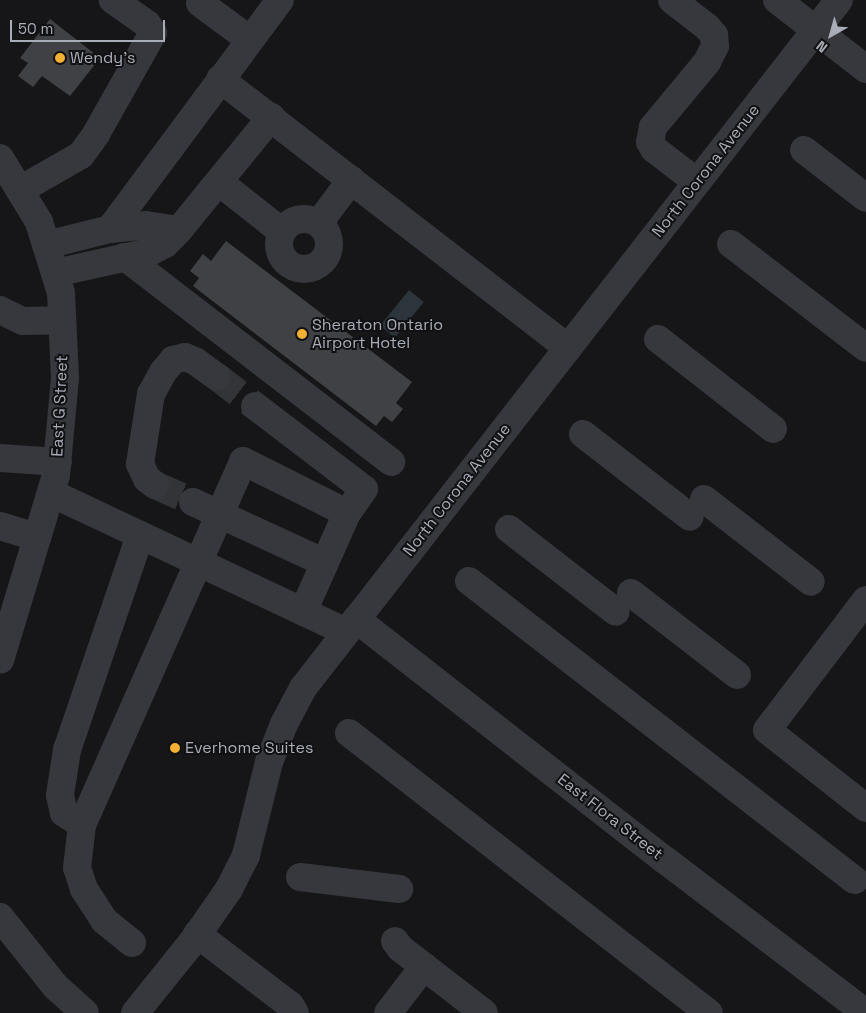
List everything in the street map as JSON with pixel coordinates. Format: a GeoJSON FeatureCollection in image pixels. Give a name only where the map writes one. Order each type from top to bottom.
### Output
{"type":"FeatureCollection","features":[{"type":"Feature","properties":{"kind":"street"},"geometry":{"type":"LineString","coordinates":[[20,190],[81,155],[96,134],[153,33],[146,24],[113,0]]}},
{"type":"Feature","properties":{"kind":"street"},"geometry":{"type":"LineString","coordinates":[[110,229],[280,0]]}},
{"type":"Feature","properties":{"kind":"street"},"geometry":{"type":"LineString","coordinates":[[672,0],[707,27],[714,36],[715,46],[707,62],[650,133],[654,149],[697,182]]}},
{"type":"Feature","properties":{"kind":"street"},"geometry":{"type":"LineString","coordinates":[[777,0],[866,69]]}},
{"type":"Feature","properties":{"kind":"street","name":"North Corona Avenue"},"geometry":{"type":"LineString","coordinates":[[135,1013],[197,934],[229,889],[246,854],[269,762],[284,724],[303,688],[839,0]]}},
{"type":"Feature","properties":{"kind":"street"},"geometry":{"type":"LineString","coordinates":[[200,3],[250,40]]}},
{"type":"Feature","properties":{"kind":"street"},"geometry":{"type":"LineString","coordinates":[[220,79],[568,348]]}},
{"type":"Feature","properties":{"kind":"street"},"geometry":{"type":"LineString","coordinates":[[55,273],[150,252],[165,244],[180,230],[271,117]]}},
{"type":"Feature","properties":{"kind":"street"},"geometry":{"type":"LineString","coordinates":[[804,150],[866,198]]}},
{"type":"Feature","properties":{"kind":"street","name":"East G Street"},"geometry":{"type":"LineString","coordinates":[[0,158],[39,222],[61,293],[65,378],[58,462],[0,660]]}},
{"type":"Feature","properties":{"kind":"street"},"geometry":{"type":"LineString","coordinates":[[319,223],[351,180]]}},
{"type":"Feature","properties":{"kind":"street"},"geometry":{"type":"LineString","coordinates":[[219,182],[281,231]]}},
{"type":"Feature","properties":{"kind":"street"},"geometry":{"type":"LineString","coordinates":[[302,218],[319,223],[325,229],[329,246],[322,261],[308,268],[292,266],[281,255],[279,239],[281,231],[287,224],[302,218]]}},
{"type":"Feature","properties":{"kind":"street"},"geometry":{"type":"LineString","coordinates":[[46,245],[110,229],[146,225],[180,230]]}},
{"type":"Feature","properties":{"kind":"street"},"geometry":{"type":"LineString","coordinates":[[731,244],[866,348]]}},
{"type":"Feature","properties":{"kind":"street"},"geometry":{"type":"LineString","coordinates":[[124,257],[391,462]]}},
{"type":"Feature","properties":{"kind":"street"},"geometry":{"type":"LineString","coordinates":[[0,310],[23,321],[62,320]]}},
{"type":"Feature","properties":{"kind":"street"},"geometry":{"type":"LineString","coordinates":[[658,339],[774,429]]}},
{"type":"Feature","properties":{"kind":"street"},"geometry":{"type":"LineString","coordinates":[[155,485],[146,480],[140,464],[151,394],[163,372],[172,360],[185,357],[195,361],[216,376]]}},
{"type":"Feature","properties":{"kind":"street"},"geometry":{"type":"LineString","coordinates":[[255,406],[364,489],[346,513],[304,612]]}},
{"type":"Feature","properties":{"kind":"street"},"geometry":{"type":"LineString","coordinates":[[583,434],[811,582]]}},
{"type":"Feature","properties":{"kind":"street"},"geometry":{"type":"LineString","coordinates":[[0,458],[58,462]]}},
{"type":"Feature","properties":{"kind":"street"},"geometry":{"type":"LineString","coordinates":[[132,943],[104,920],[84,889],[77,868],[82,826],[243,461],[346,513]]}},
{"type":"Feature","properties":{"kind":"street","name":"East Flora Street"},"geometry":{"type":"LineString","coordinates":[[50,493],[304,612],[351,626],[665,860],[854,1009]]}},
{"type":"Feature","properties":{"kind":"street"},"geometry":{"type":"LineString","coordinates":[[193,502],[325,563]]}},
{"type":"Feature","properties":{"kind":"street"},"geometry":{"type":"LineString","coordinates":[[0,526],[37,537]]}},
{"type":"Feature","properties":{"kind":"street"},"geometry":{"type":"LineString","coordinates":[[509,530],[737,676]]}},
{"type":"Feature","properties":{"kind":"street"},"geometry":{"type":"LineString","coordinates":[[82,826],[64,813],[60,795],[67,750],[140,535]]}},
{"type":"Feature","properties":{"kind":"street"},"geometry":{"type":"LineString","coordinates":[[469,581],[855,880]]}},
{"type":"Feature","properties":{"kind":"street"},"geometry":{"type":"LineString","coordinates":[[866,600],[767,730],[866,808]]}},
{"type":"Feature","properties":{"kind":"street"},"geometry":{"type":"LineString","coordinates":[[349,733],[709,1013]]}},
{"type":"Feature","properties":{"kind":"street"},"geometry":{"type":"LineString","coordinates":[[300,876],[399,890]]}},
{"type":"Feature","properties":{"kind":"street"},"geometry":{"type":"LineString","coordinates":[[0,917],[55,986],[85,1013]]}},
{"type":"Feature","properties":{"kind":"street"},"geometry":{"type":"LineString","coordinates":[[197,934],[290,1006],[295,1013]]}},
{"type":"Feature","properties":{"kind":"street"},"geometry":{"type":"LineString","coordinates":[[395,941],[400,948],[484,1013]]}},
{"type":"Feature","properties":{"kind":"street"},"geometry":{"type":"LineString","coordinates":[[388,1013],[424,966]]}},
{"type":"Feature","properties":{"kind":"shaded area"},"geometry":{"type":"Polygon","coordinates":[[[409,290],[424,302],[395,338],[380,326],[409,290]]]}},
{"type":"Feature","properties":{"kind":"building","name":"Wendy's"},"geometry":{"type":"Polygon","coordinates":[[[50,19],[100,58],[70,96],[42,76],[33,87],[18,76],[28,63],[20,58],[50,19]]]}},
{"type":"Feature","properties":{"kind":"building","name":"Sheraton Ontario Airport Hotel"},"geometry":{"type":"Polygon","coordinates":[[[226,241],[412,382],[396,403],[403,409],[392,422],[384,416],[376,426],[193,286],[199,278],[190,271],[203,254],[211,261],[226,241]]]}},
{"type":"Feature","properties":{"kind":"tunnel"},"geometry":{"type":"LineString","coordinates":[[216,376],[255,406]]}},
{"type":"Feature","properties":{"kind":"tunnel"},"geometry":{"type":"LineString","coordinates":[[155,485],[193,502]]}},
{"type":"Feature","properties":{"kind":"place","name":"Wendy's"},"geometry":{"type":"Point","coordinates":[60,58]}},
{"type":"Feature","properties":{"kind":"place","name":"Sheraton Ontario Airport Hotel"},"geometry":{"type":"Point","coordinates":[302,334]}},
{"type":"Feature","properties":{"kind":"place","name":"Everhome Suites"},"geometry":{"type":"Point","coordinates":[175,748]}}]}
